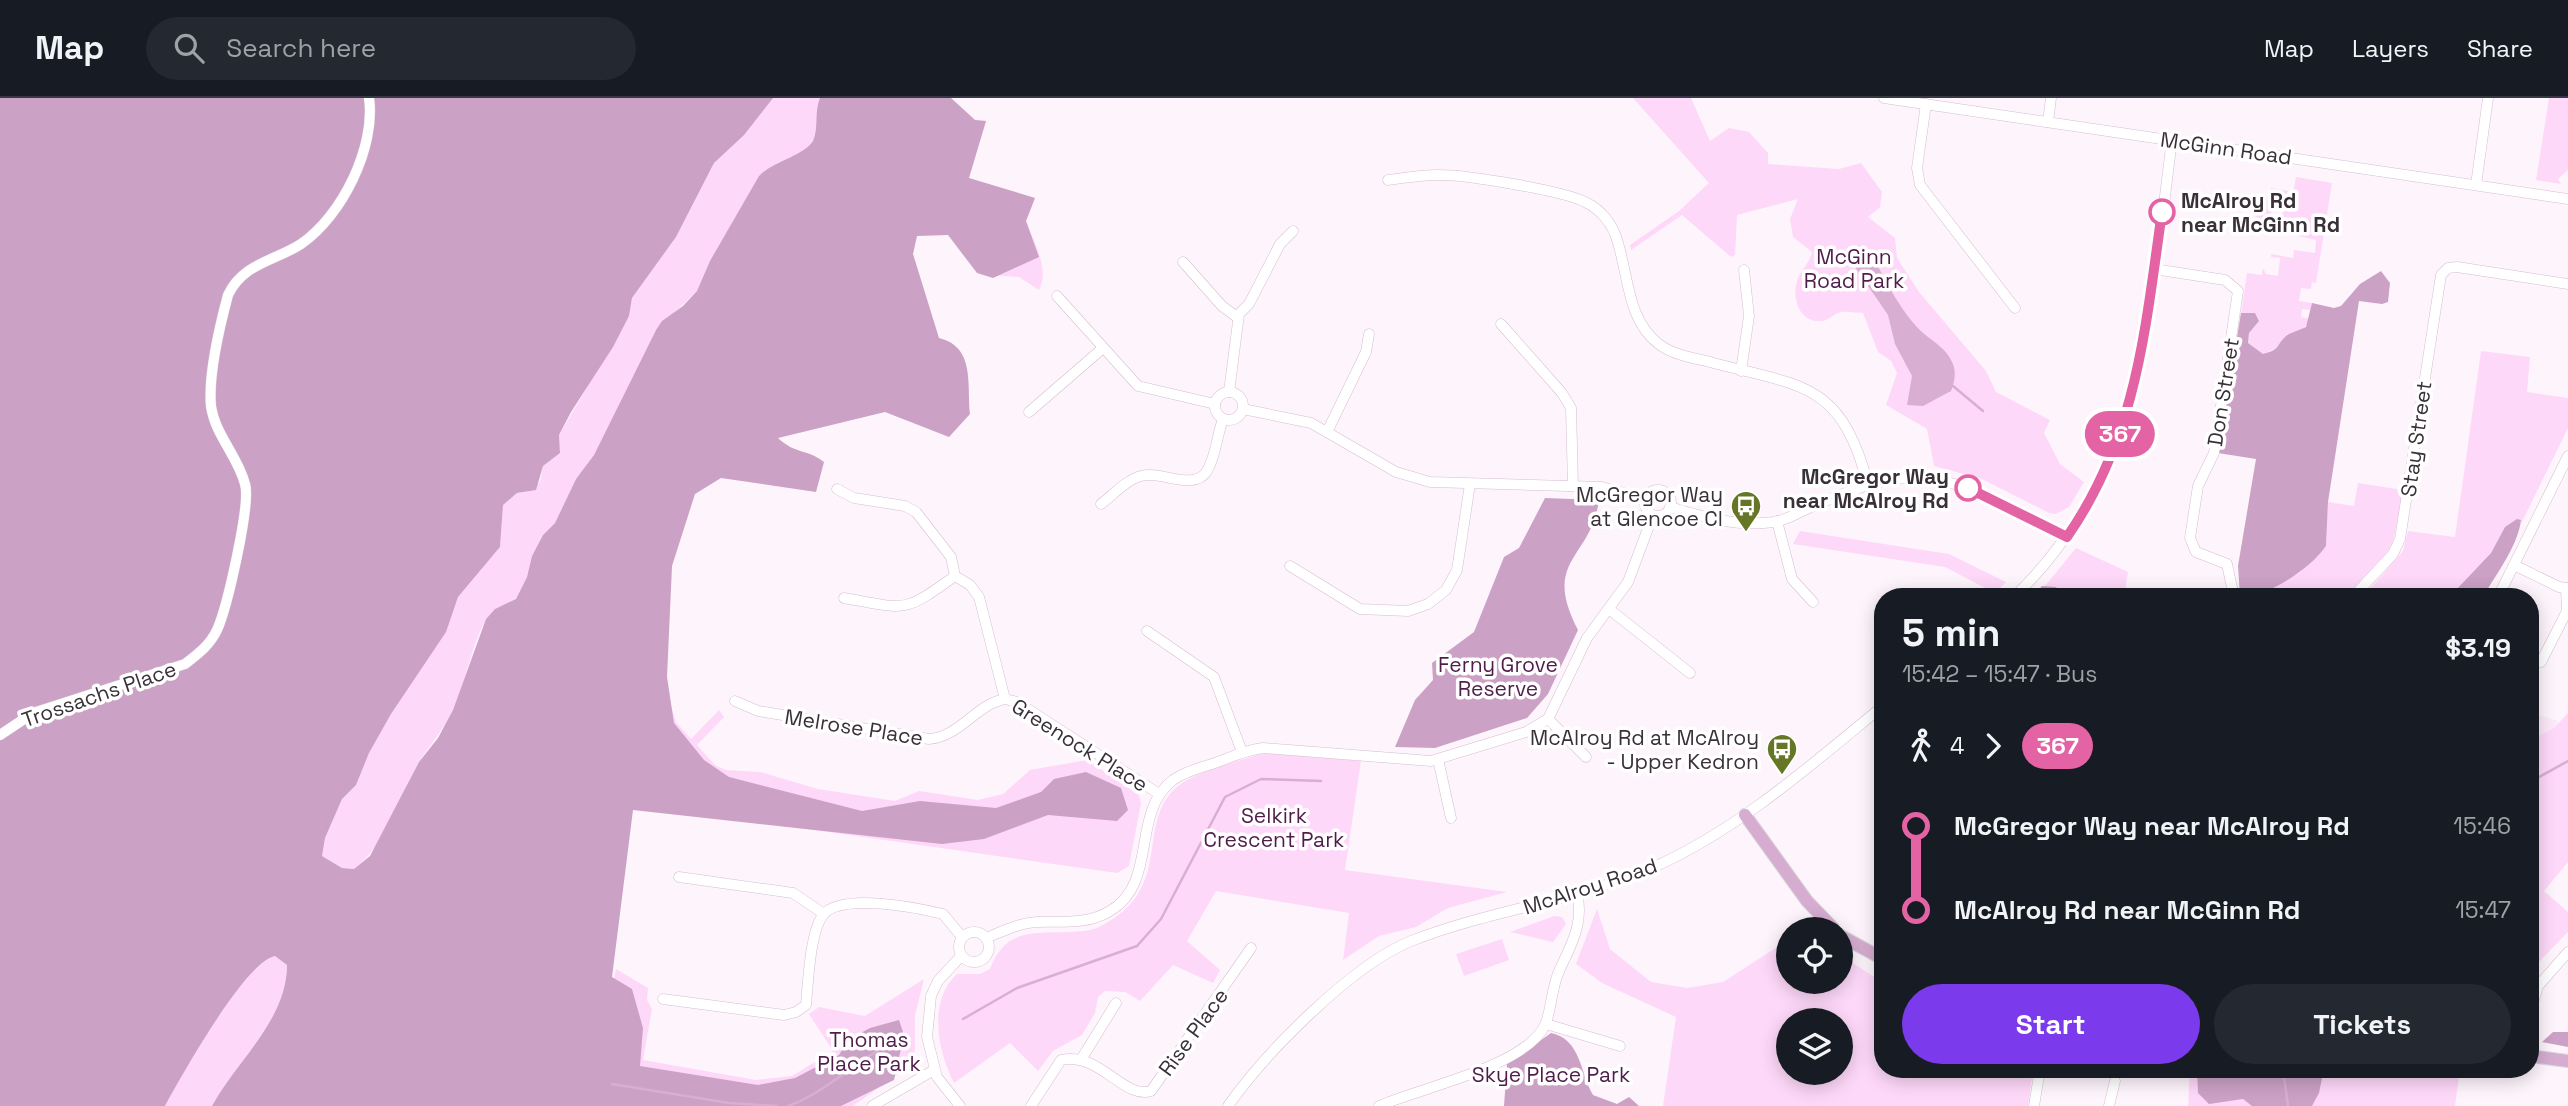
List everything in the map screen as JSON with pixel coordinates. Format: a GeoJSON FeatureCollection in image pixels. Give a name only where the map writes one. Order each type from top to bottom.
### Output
{"type":"FeatureCollection","features":[{"type":"Feature","properties":{"kind":"main road"},"geometry":{"type":"LineString","coordinates":[[1745,815],[1807,901],[1822,917]]}},
{"type":"Feature","properties":{"kind":"main road"},"geometry":{"type":"LineString","coordinates":[[1853,943],[1874,954]]}},
{"type":"Feature","properties":{"kind":"main road"},"geometry":{"type":"LineString","coordinates":[[2539,1057],[2568,1061]]}},
{"type":"Feature","properties":{"kind":"street","name":"Trossachs Place"},"geometry":{"type":"LineString","coordinates":[[0,735],[33,713],[164,673],[202,652],[217,631],[248,496],[240,468],[217,427],[212,408],[212,387],[228,295],[233,285],[252,268],[301,244],[334,213],[344,197],[365,145],[370,126],[369,98]]}},
{"type":"Feature","properties":{"kind":"street","name":"McGinn Road"},"geometry":{"type":"LineString","coordinates":[[1884,98],[2568,199]]}},
{"type":"Feature","properties":{"kind":"street"},"geometry":{"type":"LineString","coordinates":[[2048,122],[2051,98]]}},
{"type":"Feature","properties":{"kind":"street"},"geometry":{"type":"LineString","coordinates":[[2476,185],[2488,98]]}},
{"type":"Feature","properties":{"kind":"street"},"geometry":{"type":"LineString","coordinates":[[1926,104],[1917,168],[1920,185],[2015,308]]}},
{"type":"Feature","properties":{"kind":"street"},"geometry":{"type":"LineString","coordinates":[[2022,588],[2067,537],[2093,496],[2128,412],[2137,379],[2172,140]]}},
{"type":"Feature","properties":{"kind":"street"},"geometry":{"type":"LineString","coordinates":[[1388,180],[1446,175],[1567,195],[1587,202],[1601,214],[1615,233],[1635,313],[1651,338],[1669,351],[1799,386],[1830,405],[1843,421],[1868,484]]}},
{"type":"Feature","properties":{"kind":"street"},"geometry":{"type":"LineString","coordinates":[[1229,392],[1237,317],[1247,307],[1280,244],[1293,231]]}},
{"type":"Feature","properties":{"kind":"street"},"geometry":{"type":"LineString","coordinates":[[1183,262],[1222,306],[1237,317]]}},
{"type":"Feature","properties":{"kind":"street","name":"Stay Street"},"geometry":{"type":"LineString","coordinates":[[2361,588],[2393,554],[2400,539],[2439,280],[2448,268],[2462,267],[2568,284]]}},
{"type":"Feature","properties":{"kind":"street","name":"Don Street"},"geometry":{"type":"LineString","coordinates":[[2154,269],[2225,280],[2238,291],[2214,453],[2199,481],[2190,538],[2196,552],[2227,564],[2232,588]]}},
{"type":"Feature","properties":{"kind":"street"},"geometry":{"type":"LineString","coordinates":[[1741,371],[1749,316],[1744,270]]}},
{"type":"Feature","properties":{"kind":"street"},"geometry":{"type":"LineString","coordinates":[[1056,296],[1144,389],[1215,404]]}},
{"type":"Feature","properties":{"kind":"street"},"geometry":{"type":"LineString","coordinates":[[1501,324],[1562,393],[1571,408],[1573,485]]}},
{"type":"Feature","properties":{"kind":"street"},"geometry":{"type":"LineString","coordinates":[[1327,432],[1366,352],[1369,334]]}},
{"type":"Feature","properties":{"kind":"street"},"geometry":{"type":"LineString","coordinates":[[1029,411],[1103,348]]}},
{"type":"Feature","properties":{"kind":"street"},"geometry":{"type":"LineString","coordinates":[[1223,419],[1215,404],[1221,394],[1229,392],[1240,396],[1244,409]]}},
{"type":"Feature","properties":{"kind":"street"},"geometry":{"type":"LineString","coordinates":[[1244,409],[1303,420],[1396,472],[1430,482],[1573,485],[1614,489],[1646,499]]}},
{"type":"Feature","properties":{"kind":"street"},"geometry":{"type":"LineString","coordinates":[[1223,419],[1238,418],[1244,409]]}},
{"type":"Feature","properties":{"kind":"street"},"geometry":{"type":"LineString","coordinates":[[1101,504],[1129,481],[1143,475],[1188,480],[1202,476],[1208,470],[1223,419]]}},
{"type":"Feature","properties":{"kind":"street"},"geometry":{"type":"LineString","coordinates":[[2502,588],[2568,456]]}},
{"type":"Feature","properties":{"kind":"street"},"geometry":{"type":"LineString","coordinates":[[1670,507],[1727,523],[1777,521],[1868,484],[1913,478],[1947,482],[1979,493],[2067,537]]}},
{"type":"Feature","properties":{"kind":"street"},"geometry":{"type":"LineString","coordinates":[[1290,566],[1360,609],[1408,611],[1428,604],[1446,590],[1457,569],[1470,484]]}},
{"type":"Feature","properties":{"kind":"street","name":"Greenock Place"},"geometry":{"type":"LineString","coordinates":[[837,489],[854,498],[905,506],[916,512],[951,557],[955,576],[970,585],[981,601],[1005,699],[1017,702],[1159,794]]}},
{"type":"Feature","properties":{"kind":"street"},"geometry":{"type":"LineString","coordinates":[[1653,491],[1663,491],[1671,499],[1670,507],[1663,514],[1653,514],[1646,508],[1646,499],[1653,491]]}},
{"type":"Feature","properties":{"kind":"street"},"geometry":{"type":"LineString","coordinates":[[986,938],[989,948],[980,961],[970,962],[961,956],[958,946],[962,937],[974,932],[986,938],[1023,925],[1076,923],[1111,911],[1138,882],[1150,813],[1159,794],[1178,777],[1242,752],[1270,748],[1423,761],[1526,732],[1548,719],[1587,638],[1628,582],[1653,514]]}},
{"type":"Feature","properties":{"kind":"street"},"geometry":{"type":"LineString","coordinates":[[1777,521],[1792,579],[1812,602]]}},
{"type":"Feature","properties":{"kind":"street"},"geometry":{"type":"LineString","coordinates":[[2514,565],[2567,588],[2567,611],[2541,662]]}},
{"type":"Feature","properties":{"kind":"street"},"geometry":{"type":"LineString","coordinates":[[844,598],[905,607],[917,603],[955,576]]}},
{"type":"Feature","properties":{"kind":"street"},"geometry":{"type":"LineString","coordinates":[[1609,609],[1690,673]]}},
{"type":"Feature","properties":{"kind":"street"},"geometry":{"type":"LineString","coordinates":[[1147,631],[1214,677],[1242,752]]}},
{"type":"Feature","properties":{"kind":"street","name":"Melrose Place"},"geometry":{"type":"LineString","coordinates":[[736,701],[758,712],[929,739],[953,732],[995,701],[1005,699]]}},
{"type":"Feature","properties":{"kind":"street","name":"McAlroy Road"},"geometry":{"type":"LineString","coordinates":[[1228,1106],[1251,1077],[1356,973],[1412,941],[1577,893],[1657,866],[1700,844],[1745,815],[1874,713]]}},
{"type":"Feature","properties":{"kind":"street"},"geometry":{"type":"LineString","coordinates":[[1548,719],[1586,757]]}},
{"type":"Feature","properties":{"kind":"street"},"geometry":{"type":"LineString","coordinates":[[1437,759],[1451,818]]}},
{"type":"Feature","properties":{"kind":"street"},"geometry":{"type":"LineString","coordinates":[[679,877],[793,892],[824,914]]}},
{"type":"Feature","properties":{"kind":"street"},"geometry":{"type":"LineString","coordinates":[[1379,1106],[1408,1094],[1434,1090],[1514,1054],[1545,1024],[1551,989],[1579,926],[1580,906],[1577,893]]}},
{"type":"Feature","properties":{"kind":"street"},"geometry":{"type":"LineString","coordinates":[[663,999],[783,1015],[796,1012],[806,1005],[816,934],[824,914],[841,905],[869,903],[943,914],[962,937]]}},
{"type":"Feature","properties":{"kind":"street","name":"Rise Place"},"geometry":{"type":"LineString","coordinates":[[1082,1058],[1138,1092],[1151,1091],[1251,948]]}},
{"type":"Feature","properties":{"kind":"street"},"geometry":{"type":"LineString","coordinates":[[2539,985],[2568,952]]}},
{"type":"Feature","properties":{"kind":"street"},"geometry":{"type":"LineString","coordinates":[[960,1106],[940,1083],[934,1070],[927,1037],[931,996],[938,981],[961,956]]}},
{"type":"Feature","properties":{"kind":"street"},"geometry":{"type":"LineString","coordinates":[[1031,1106],[1061,1060],[1082,1058],[1116,1003]]}},
{"type":"Feature","properties":{"kind":"street"},"geometry":{"type":"LineString","coordinates":[[1545,1024],[1620,1046]]}},
{"type":"Feature","properties":{"kind":"street"},"geometry":{"type":"LineString","coordinates":[[872,1106],[934,1070]]}},
{"type":"Feature","properties":{"kind":"street"},"geometry":{"type":"LineString","coordinates":[[2034,1106],[2039,1078]]}},
{"type":"Feature","properties":{"kind":"street"},"geometry":{"type":"LineString","coordinates":[[2109,1106],[2115,1081]]}},
{"type":"Feature","properties":{"kind":"shaded area"},"geometry":{"type":"Polygon","coordinates":[[[1855,250],[1872,256],[1909,318],[1948,354],[1955,372],[1951,391],[1923,406],[1907,405],[1912,376],[1895,344],[1888,315],[1849,258],[1855,250]]]}},
{"type":"Feature","properties":{"kind":"shaded area"},"geometry":{"type":"Polygon","coordinates":[[[2539,715],[2558,721],[2555,728],[2539,736],[2539,715]]]}},
{"type":"Feature","properties":{"kind":"green space"},"geometry":{"type":"Polygon","coordinates":[[[0,98],[773,98],[744,135],[714,163],[676,237],[632,298],[629,316],[613,347],[571,412],[559,435],[560,453],[543,466],[536,490],[517,493],[503,505],[500,547],[458,597],[446,632],[391,714],[369,753],[356,785],[342,799],[325,838],[322,856],[342,868],[354,869],[370,856],[419,762],[438,738],[453,710],[486,619],[495,609],[516,599],[527,577],[532,556],[543,535],[555,523],[576,479],[594,455],[656,330],[662,321],[683,306],[697,291],[710,261],[759,176],[803,150],[813,141],[820,98],[951,98],[975,120],[986,121],[969,178],[1035,198],[1026,221],[1039,257],[993,278],[977,273],[948,235],[917,236],[913,254],[939,338],[959,349],[967,368],[970,414],[949,437],[885,412],[778,438],[790,447],[824,462],[816,492],[721,478],[695,494],[672,566],[667,677],[674,723],[704,760],[729,777],[862,811],[920,801],[996,808],[1041,792],[1054,779],[1086,772],[1121,788],[1128,810],[1117,821],[1048,815],[984,839],[942,844],[633,810],[612,977],[632,989],[643,1028],[640,1066],[758,1085],[795,1078],[839,1055],[848,1040],[870,1028],[899,1020],[904,1035],[894,1080],[841,1106],[212,1106],[259,1039],[279,1004],[287,965],[275,956],[262,963],[231,998],[199,1046],[165,1106],[0,1106],[0,98]]]}},
{"type":"Feature","properties":{"kind":"green space"},"geometry":{"type":"Polygon","coordinates":[[[731,98],[951,98],[975,120],[986,121],[968,178],[1035,198],[1026,221],[1042,265],[1039,290],[1019,277],[988,275],[954,227],[722,240],[697,291],[656,330],[594,455],[576,479],[555,523],[543,535],[532,556],[527,577],[516,599],[495,609],[486,619],[453,710],[418,764],[383,834],[375,847],[354,869],[342,868],[322,856],[325,838],[342,799],[356,785],[369,753],[391,714],[445,632],[458,597],[500,547],[503,505],[517,493],[526,492],[540,482],[543,466],[560,453],[559,435],[629,316],[632,298],[676,237],[714,163],[722,155],[731,98]]]}},
{"type":"Feature","properties":{"kind":"green space","name":"McGinn Road Park"},"geometry":{"type":"Polygon","coordinates":[[[1633,98],[1691,98],[1710,141],[1729,128],[1749,132],[1768,153],[1768,164],[1839,169],[1861,163],[1882,192],[1880,207],[1868,217],[1895,238],[1897,258],[1919,292],[1986,371],[1996,392],[2050,420],[2044,433],[2060,464],[2084,482],[2069,507],[2056,514],[2049,513],[1982,479],[1934,466],[1927,429],[1886,405],[1897,373],[1891,361],[1878,352],[1863,313],[1841,312],[1824,321],[1813,321],[1802,314],[1797,302],[1797,281],[1812,252],[1793,237],[1790,219],[1798,199],[1737,215],[1735,255],[1731,257],[1682,215],[1631,250],[1630,245],[1679,211],[1709,183],[1633,98]]]}},
{"type":"Feature","properties":{"kind":"green space"},"geometry":{"type":"Polygon","coordinates":[[[2549,98],[2568,98],[2568,170],[2558,179],[2561,184],[2536,180],[2549,98]]]}},
{"type":"Feature","properties":{"kind":"green space"},"geometry":{"type":"Polygon","coordinates":[[[2296,177],[2332,183],[2316,283],[2312,282],[2311,289],[2301,288],[2299,301],[2312,303],[2311,310],[2302,309],[2301,317],[2310,319],[2280,347],[2263,354],[2248,343],[2249,333],[2259,321],[2255,313],[2241,315],[2247,273],[2262,275],[2263,268],[2266,274],[2278,276],[2280,258],[2271,257],[2271,254],[2293,258],[2294,250],[2315,253],[2316,240],[2295,235],[2295,221],[2277,219],[2291,204],[2296,177]]]}},
{"type":"Feature","properties":{"kind":"green space"},"geometry":{"type":"Polygon","coordinates":[[[2271,188],[2288,191],[2281,206],[2261,220],[2255,220],[2259,196],[2270,198],[2271,188]]]}},
{"type":"Feature","properties":{"kind":"green space"},"geometry":{"type":"Polygon","coordinates":[[[2381,271],[2390,283],[2388,302],[2382,304],[2359,301],[2328,502],[2326,546],[2300,572],[2276,587],[2239,588],[2238,566],[2256,459],[2218,453],[2241,313],[2255,313],[2259,321],[2249,333],[2248,343],[2263,354],[2275,349],[2287,336],[2306,327],[2312,303],[2334,308],[2341,306],[2360,284],[2381,271]]]}},
{"type":"Feature","properties":{"kind":"green space"},"geometry":{"type":"Polygon","coordinates":[[[2481,351],[2530,357],[2527,392],[2568,398],[2568,428],[2521,524],[2521,520],[2505,527],[2491,553],[2458,588],[2371,588],[2403,551],[2408,531],[2455,537],[2481,351]]]}},
{"type":"Feature","properties":{"kind":"green space"},"geometry":{"type":"Polygon","coordinates":[[[2358,483],[2403,490],[2394,538],[2388,551],[2354,588],[2269,588],[2299,573],[2326,546],[2328,502],[2354,506],[2358,483]]]}},
{"type":"Feature","properties":{"kind":"green space","name":"Ferny Grove Reserve"},"geometry":{"type":"Polygon","coordinates":[[[1545,498],[1599,500],[1587,536],[1566,573],[1568,606],[1578,630],[1548,694],[1527,718],[1435,748],[1395,747],[1415,700],[1433,680],[1432,663],[1474,632],[1504,557],[1519,548],[1545,498]]]}},
{"type":"Feature","properties":{"kind":"green space"},"geometry":{"type":"Polygon","coordinates":[[[2517,519],[2521,520],[2516,540],[2489,588],[2458,588],[2491,553],[2505,527],[2517,519]]]}},
{"type":"Feature","properties":{"kind":"green space"},"geometry":{"type":"Polygon","coordinates":[[[1800,531],[1949,554],[2006,582],[2000,588],[1985,588],[1945,567],[1793,544],[1800,531]]]}},
{"type":"Feature","properties":{"kind":"green space"},"geometry":{"type":"Polygon","coordinates":[[[2076,548],[2128,572],[2125,588],[2043,588],[2076,548]]]}},
{"type":"Feature","properties":{"kind":"green space"},"geometry":{"type":"Polygon","coordinates":[[[671,706],[676,722],[691,739],[719,710],[724,717],[697,745],[715,765],[726,770],[760,772],[818,789],[895,801],[919,791],[978,800],[1003,794],[1030,770],[1087,760],[1139,795],[1141,803],[1129,866],[1117,873],[631,804],[671,706]]]}},
{"type":"Feature","properties":{"kind":"green space"},"geometry":{"type":"Polygon","coordinates":[[[2568,713],[2568,862],[2544,891],[2568,912],[2568,932],[2539,962],[2539,736],[2554,728],[2568,713]]]}},
{"type":"Feature","properties":{"kind":"green space","name":"Selkirk Crescent Park"},"geometry":{"type":"Polygon","coordinates":[[[1270,753],[1361,761],[1345,870],[1507,892],[1448,908],[1416,927],[1379,936],[1343,960],[1349,913],[1216,891],[1187,941],[1220,970],[1213,983],[1173,965],[1140,1001],[1125,992],[1105,991],[1098,997],[1095,1013],[1082,1035],[1053,1051],[1038,1071],[1010,1043],[954,1083],[943,1056],[938,1026],[942,997],[957,974],[980,974],[990,969],[1003,947],[1020,936],[1091,930],[1123,912],[1138,894],[1151,856],[1158,818],[1165,801],[1178,786],[1216,768],[1270,753]]]}},
{"type":"Feature","properties":{"kind":"green space"},"geometry":{"type":"Polygon","coordinates":[[[1597,909],[1610,949],[1651,982],[1687,988],[1723,982],[1776,948],[1776,994],[1853,994],[1853,963],[1874,977],[1874,1078],[2032,1078],[2028,1106],[1663,1106],[1676,1017],[1602,983],[1576,964],[1597,909]]]}},
{"type":"Feature","properties":{"kind":"green space"},"geometry":{"type":"Polygon","coordinates":[[[1554,916],[1562,917],[1566,924],[1553,942],[1510,932],[1554,916]]]}},
{"type":"Feature","properties":{"kind":"green space"},"geometry":{"type":"Polygon","coordinates":[[[1502,939],[1509,960],[1464,976],[1456,954],[1502,939]]]}},
{"type":"Feature","properties":{"kind":"green space"},"geometry":{"type":"Polygon","coordinates":[[[276,956],[287,965],[279,1004],[259,1039],[212,1106],[165,1106],[199,1046],[232,997],[263,963],[276,956]]]}},
{"type":"Feature","properties":{"kind":"green space","name":"Thomas Place Park"},"geometry":{"type":"Polygon","coordinates":[[[616,969],[648,988],[647,1000],[652,1009],[643,1060],[756,1080],[792,1076],[833,1051],[809,1014],[819,1007],[865,1016],[924,979],[915,1015],[915,1062],[853,1106],[590,1106],[616,969]]]}},
{"type":"Feature","properties":{"kind":"green space"},"geometry":{"type":"Polygon","coordinates":[[[2553,1032],[2568,1032],[2568,1047],[2542,1042],[2553,1032]]]}},
{"type":"Feature","properties":{"kind":"green space","name":"Skye Place Park"},"geometry":{"type":"Polygon","coordinates":[[[1551,1033],[1561,1036],[1574,1049],[1593,1095],[1617,1104],[1629,1097],[1639,1106],[1504,1106],[1507,1064],[1551,1033]]]}},
{"type":"Feature","properties":{"kind":"green space"},"geometry":{"type":"Polygon","coordinates":[[[2190,1078],[2459,1078],[2455,1106],[2188,1106],[2190,1078]]]}},
{"type":"Feature","properties":{"kind":"green space"},"geometry":{"type":"Polygon","coordinates":[[[2197,1078],[2322,1078],[2319,1093],[2312,1106],[2252,1106],[2243,1099],[2209,1104],[2198,1093],[2197,1078]]]}},
{"type":"Feature","properties":{"kind":"waterway"},"geometry":{"type":"LineString","coordinates":[[1953,386],[1983,411]]}},
{"type":"Feature","properties":{"kind":"waterway"},"geometry":{"type":"LineString","coordinates":[[2539,777],[2568,761]]}},
{"type":"Feature","properties":{"kind":"waterway"},"geometry":{"type":"LineString","coordinates":[[963,1019],[1017,988],[1137,946],[1161,919],[1225,797],[1261,779],[1321,781]]}},
{"type":"Feature","properties":{"kind":"waterway"},"geometry":{"type":"LineString","coordinates":[[788,1106],[818,1091],[875,1052],[906,1038]]}},
{"type":"Feature","properties":{"kind":"waterway"},"geometry":{"type":"LineString","coordinates":[[2284,1078],[2288,1106]]}},
{"type":"Feature","properties":{"kind":"waterway"},"geometry":{"type":"LineString","coordinates":[[612,1084],[729,1103],[777,1106]]}},
{"type":"Feature","properties":{"kind":"bus line","name":"367"},"geometry":{"type":"LineString","coordinates":[[1968,488],[2067,537],[2093,496],[2128,412],[2143,343],[2162,212]]}},
{"type":"Feature","properties":{"kind":"place","name":"McAlroy Rd near McGinn Rd"},"geometry":{"type":"Point","coordinates":[2162,212]}},
{"type":"Feature","properties":{"kind":"place","name":"McGregor Way near McAlroy Rd"},"geometry":{"type":"Point","coordinates":[1968,488]}},
{"type":"Feature","properties":{"kind":"place","name":"McGregor Way at Glencoe Cl"},"geometry":{"type":"Point","coordinates":[1746,533]}},
{"type":"Feature","properties":{"kind":"place","name":"McAlroy Rd at McAlroy - Upper Kedron"},"geometry":{"type":"Point","coordinates":[1782,776]}}]}
